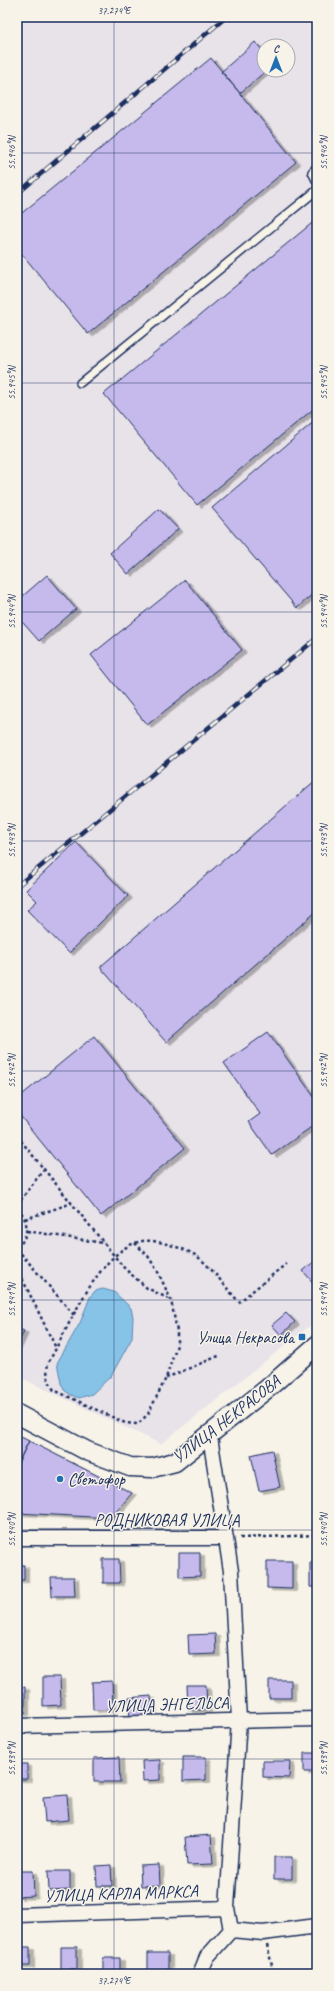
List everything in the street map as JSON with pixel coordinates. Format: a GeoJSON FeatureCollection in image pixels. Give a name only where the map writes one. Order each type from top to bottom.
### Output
{"type":"FeatureCollection","features":[{"type":"Feature","properties":{"kind":"street","name":"УЛИЦА НЕКРАСОВА"},"geometry":{"type":"LineString","coordinates":[[17,1414],[87,1451],[130,1467],[152,1468],[175,1462],[268,1388],[317,1345]]}},
{"type":"Feature","properties":{"kind":"street"},"geometry":{"type":"LineString","coordinates":[[208,1435],[231,1571],[239,1720],[227,1908],[231,1930]]}},
{"type":"Feature","properties":{"kind":"street","name":"РОДНИКОВАЯ УЛИЦА"},"geometry":{"type":"LineString","coordinates":[[17,1538],[226,1538]]}},
{"type":"Feature","properties":{"kind":"street","name":"УЛИЦА ЭНГЕЛЬСА"},"geometry":{"type":"LineString","coordinates":[[17,1726],[317,1719]]}},
{"type":"Feature","properties":{"kind":"street","name":"УЛИЦА КАРЛА МАРКСА"},"geometry":{"type":"LineString","coordinates":[[17,1915],[227,1908]]}},
{"type":"Feature","properties":{"kind":"street"},"geometry":{"type":"LineString","coordinates":[[231,1930],[263,1933],[317,1926]]}},
{"type":"Feature","properties":{"kind":"street"},"geometry":{"type":"LineString","coordinates":[[200,1974],[207,1957],[231,1930]]}},
{"type":"Feature","properties":{"kind":"lane"},"geometry":{"type":"LineString","coordinates":[[317,167],[312,172],[317,182]]}},
{"type":"Feature","properties":{"kind":"lane"},"geometry":{"type":"LineString","coordinates":[[80,383],[317,190]]}},
{"type":"Feature","properties":{"kind":"path"},"geometry":{"type":"LineString","coordinates":[[17,1136],[115,1256],[147,1288],[170,1300]]}},
{"type":"Feature","properties":{"kind":"path"},"geometry":{"type":"LineString","coordinates":[[17,1162],[22,1142]]}},
{"type":"Feature","properties":{"kind":"path"},"geometry":{"type":"LineString","coordinates":[[17,1205],[44,1168]]}},
{"type":"Feature","properties":{"kind":"path"},"geometry":{"type":"LineString","coordinates":[[25,1219],[72,1203]]}},
{"type":"Feature","properties":{"kind":"path"},"geometry":{"type":"LineString","coordinates":[[17,1208],[25,1219],[27,1231],[24,1239],[17,1248],[74,1315]]}},
{"type":"Feature","properties":{"kind":"path"},"geometry":{"type":"LineString","coordinates":[[27,1231],[104,1243]]}},
{"type":"Feature","properties":{"kind":"path"},"geometry":{"type":"LineString","coordinates":[[135,1243],[148,1256],[170,1300],[177,1331],[177,1345],[166,1378],[148,1414],[138,1424],[126,1423],[54,1390],[47,1380],[46,1372],[48,1364],[56,1348],[94,1279],[115,1256],[135,1243],[156,1241],[189,1251],[198,1257],[239,1302],[286,1264]]}},
{"type":"Feature","properties":{"kind":"path"},"geometry":{"type":"LineString","coordinates":[[17,1268],[56,1348]]}},
{"type":"Feature","properties":{"kind":"path"},"geometry":{"type":"LineString","coordinates":[[166,1378],[221,1355]]}},
{"type":"Feature","properties":{"kind":"path","name":"РОДНИКОВАЯ УЛИЦА"},"geometry":{"type":"LineString","coordinates":[[226,1538],[317,1535]]}},
{"type":"Feature","properties":{"kind":"path"},"geometry":{"type":"LineString","coordinates":[[263,1933],[274,1974]]}},
{"type":"Feature","properties":{"kind":"shaded area"},"geometry":{"type":"Polygon","coordinates":[[[17,17],[317,17],[317,1320],[161,1444],[17,1376],[17,17]]]}},
{"type":"Feature","properties":{"kind":"water"},"geometry":{"type":"Polygon","coordinates":[[[103,1289],[114,1292],[131,1308],[133,1317],[132,1338],[111,1376],[92,1394],[79,1398],[64,1390],[57,1363],[80,1323],[90,1297],[95,1291],[103,1289]]]}},
{"type":"Feature","properties":{"kind":"building"},"geometry":{"type":"Polygon","coordinates":[[[255,42],[256,43],[256,78],[258,78],[240,93],[221,72],[255,42]]]}},
{"type":"Feature","properties":{"kind":"building"},"geometry":{"type":"Polygon","coordinates":[[[211,58],[296,162],[88,334],[17,248],[17,217],[211,58]]]}},
{"type":"Feature","properties":{"kind":"building"},"geometry":{"type":"Polygon","coordinates":[[[317,219],[317,406],[197,505],[104,394],[317,219]]]}},
{"type":"Feature","properties":{"kind":"building"},"geometry":{"type":"Polygon","coordinates":[[[317,419],[317,590],[297,608],[212,508],[317,419]]]}},
{"type":"Feature","properties":{"kind":"building"},"geometry":{"type":"Polygon","coordinates":[[[159,509],[178,529],[128,574],[110,553],[159,509]]]}},
{"type":"Feature","properties":{"kind":"building"},"geometry":{"type":"Polygon","coordinates":[[[47,575],[76,609],[39,641],[17,616],[17,601],[47,575]]]}},
{"type":"Feature","properties":{"kind":"building"},"geometry":{"type":"Polygon","coordinates":[[[185,580],[242,650],[147,725],[91,655],[185,580]]]}},
{"type":"Feature","properties":{"kind":"building"},"geometry":{"type":"Polygon","coordinates":[[[317,779],[317,911],[166,1042],[100,967],[317,779]]]}},
{"type":"Feature","properties":{"kind":"building"},"geometry":{"type":"Polygon","coordinates":[[[76,842],[128,896],[69,953],[27,910],[37,901],[26,890],[76,842]]]}},
{"type":"Feature","properties":{"kind":"building"},"geometry":{"type":"Polygon","coordinates":[[[268,1032],[317,1101],[317,1123],[272,1155],[249,1122],[260,1114],[224,1063],[268,1032]]]}},
{"type":"Feature","properties":{"kind":"building"},"geometry":{"type":"Polygon","coordinates":[[[94,1036],[185,1148],[101,1216],[17,1112],[17,1099],[94,1036]]]}},
{"type":"Feature","properties":{"kind":"building"},"geometry":{"type":"Polygon","coordinates":[[[317,1259],[317,1287],[303,1271],[317,1259]]]}},
{"type":"Feature","properties":{"kind":"building"},"geometry":{"type":"Polygon","coordinates":[[[286,1313],[295,1322],[281,1335],[272,1325],[286,1313]]]}},
{"type":"Feature","properties":{"kind":"building"},"geometry":{"type":"Polygon","coordinates":[[[17,1328],[24,1331],[17,1346],[17,1328]]]}},
{"type":"Feature","properties":{"kind":"building"},"geometry":{"type":"Polygon","coordinates":[[[17,1435],[29,1441],[17,1465],[17,1435]]]}},
{"type":"Feature","properties":{"kind":"building","name":"Светофор"},"geometry":{"type":"Polygon","coordinates":[[[29,1441],[132,1493],[111,1518],[17,1513],[17,1465],[29,1441]]]}},
{"type":"Feature","properties":{"kind":"building"},"geometry":{"type":"Polygon","coordinates":[[[272,1450],[280,1487],[259,1491],[251,1455],[272,1450]]]}},
{"type":"Feature","properties":{"kind":"building"},"geometry":{"type":"Polygon","coordinates":[[[179,1553],[200,1553],[200,1576],[179,1577],[179,1553]]]}},
{"type":"Feature","properties":{"kind":"building"},"geometry":{"type":"Polygon","coordinates":[[[103,1559],[119,1559],[120,1583],[103,1583],[103,1559]]]}},
{"type":"Feature","properties":{"kind":"building"},"geometry":{"type":"Polygon","coordinates":[[[267,1561],[292,1561],[292,1589],[267,1588],[267,1561]]]}},
{"type":"Feature","properties":{"kind":"building"},"geometry":{"type":"Polygon","coordinates":[[[310,1562],[317,1562],[317,1587],[310,1587],[310,1562]]]}},
{"type":"Feature","properties":{"kind":"building"},"geometry":{"type":"Polygon","coordinates":[[[17,1565],[24,1565],[24,1580],[17,1580],[17,1565]]]}},
{"type":"Feature","properties":{"kind":"building"},"geometry":{"type":"Polygon","coordinates":[[[51,1577],[74,1577],[75,1596],[52,1596],[51,1577]]]}},
{"type":"Feature","properties":{"kind":"building"},"geometry":{"type":"Polygon","coordinates":[[[215,1634],[216,1654],[189,1655],[188,1635],[215,1634]]]}},
{"type":"Feature","properties":{"kind":"building"},"geometry":{"type":"Polygon","coordinates":[[[43,1677],[60,1677],[61,1705],[43,1706],[43,1677]]]}},
{"type":"Feature","properties":{"kind":"building"},"geometry":{"type":"Polygon","coordinates":[[[269,1680],[291,1680],[291,1698],[269,1698],[269,1680]]]}},
{"type":"Feature","properties":{"kind":"building"},"geometry":{"type":"Polygon","coordinates":[[[112,1681],[113,1709],[93,1710],[92,1682],[112,1681]]]}},
{"type":"Feature","properties":{"kind":"building"},"geometry":{"type":"Polygon","coordinates":[[[187,1685],[206,1685],[207,1710],[188,1710],[187,1685]]]}},
{"type":"Feature","properties":{"kind":"building"},"geometry":{"type":"Polygon","coordinates":[[[25,1687],[25,1713],[17,1713],[17,1688],[25,1687]]]}},
{"type":"Feature","properties":{"kind":"building"},"geometry":{"type":"Polygon","coordinates":[[[151,1696],[153,1715],[130,1717],[128,1698],[151,1696]]]}},
{"type":"Feature","properties":{"kind":"building"},"geometry":{"type":"Polygon","coordinates":[[[304,1753],[317,1753],[317,1772],[304,1772],[304,1753]]]}},
{"type":"Feature","properties":{"kind":"building"},"geometry":{"type":"Polygon","coordinates":[[[119,1757],[120,1782],[94,1782],[94,1758],[119,1757]]]}},
{"type":"Feature","properties":{"kind":"building"},"geometry":{"type":"Polygon","coordinates":[[[183,1757],[206,1757],[206,1780],[183,1781],[183,1757]]]}},
{"type":"Feature","properties":{"kind":"building"},"geometry":{"type":"Polygon","coordinates":[[[160,1760],[160,1780],[143,1781],[142,1761],[160,1760]]]}},
{"type":"Feature","properties":{"kind":"building"},"geometry":{"type":"Polygon","coordinates":[[[263,1761],[290,1761],[289,1778],[263,1777],[263,1761]]]}},
{"type":"Feature","properties":{"kind":"building"},"geometry":{"type":"Polygon","coordinates":[[[17,1764],[27,1764],[27,1779],[17,1779],[17,1764]]]}},
{"type":"Feature","properties":{"kind":"building"},"geometry":{"type":"Polygon","coordinates":[[[67,1795],[69,1820],[45,1822],[43,1797],[67,1795]]]}},
{"type":"Feature","properties":{"kind":"building"},"geometry":{"type":"Polygon","coordinates":[[[211,1835],[213,1864],[187,1865],[185,1837],[211,1835]]]}},
{"type":"Feature","properties":{"kind":"building"},"geometry":{"type":"Polygon","coordinates":[[[274,1857],[292,1857],[292,1879],[274,1879],[274,1857]]]}},
{"type":"Feature","properties":{"kind":"building"},"geometry":{"type":"Polygon","coordinates":[[[111,1865],[112,1886],[97,1886],[96,1866],[111,1865]]]}},
{"type":"Feature","properties":{"kind":"building"},"geometry":{"type":"Polygon","coordinates":[[[159,1865],[160,1885],[141,1886],[140,1866],[159,1865]]]}},
{"type":"Feature","properties":{"kind":"building"},"geometry":{"type":"Polygon","coordinates":[[[17,1871],[33,1871],[34,1896],[17,1897],[17,1871]]]}},
{"type":"Feature","properties":{"kind":"building"},"geometry":{"type":"Polygon","coordinates":[[[48,1871],[70,1871],[70,1890],[49,1891],[48,1871]]]}},
{"type":"Feature","properties":{"kind":"building"},"geometry":{"type":"Polygon","coordinates":[[[17,1947],[30,1947],[30,1966],[17,1966],[17,1947]]]}},
{"type":"Feature","properties":{"kind":"building"},"geometry":{"type":"Polygon","coordinates":[[[61,1947],[77,1947],[77,1969],[61,1969],[61,1947]]]}},
{"type":"Feature","properties":{"kind":"building"},"geometry":{"type":"Polygon","coordinates":[[[148,1953],[168,1953],[168,1972],[148,1972],[148,1953]]]}},
{"type":"Feature","properties":{"kind":"building"},"geometry":{"type":"Polygon","coordinates":[[[103,1958],[120,1958],[120,1974],[103,1974],[103,1958]]]}},
{"type":"Feature","properties":{"kind":"railway"},"geometry":{"type":"LineString","coordinates":[[17,194],[226,17]]}},
{"type":"Feature","properties":{"kind":"railway"},"geometry":{"type":"LineString","coordinates":[[17,886],[317,638]]}},
{"type":"Feature","properties":{"kind":"place","name":"Улица Некрасова"},"geometry":{"type":"Point","coordinates":[302,1337]}},
{"type":"Feature","properties":{"kind":"place","name":"Светофор"},"geometry":{"type":"Point","coordinates":[60,1479]}}]}
